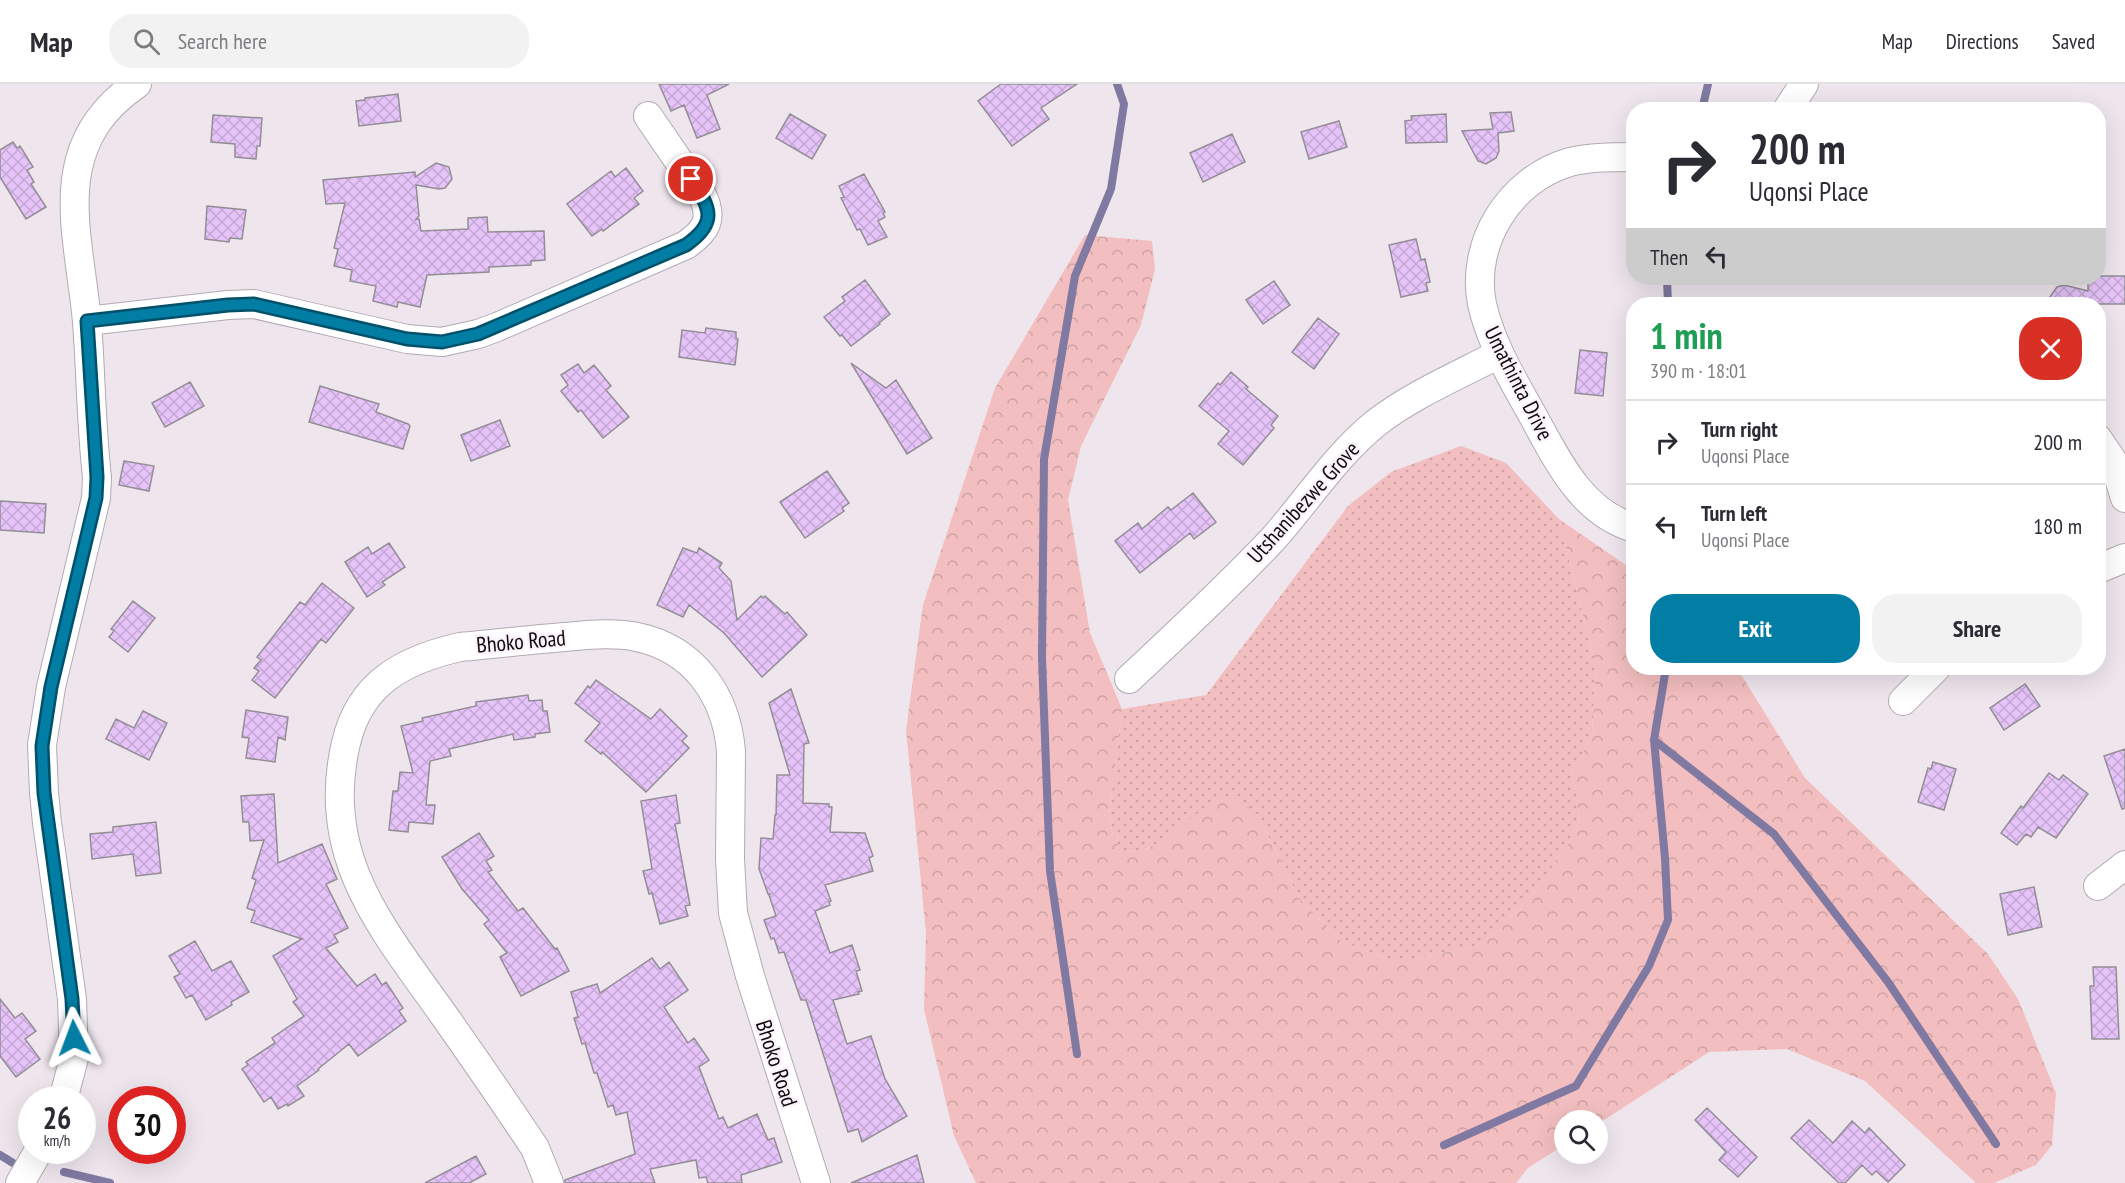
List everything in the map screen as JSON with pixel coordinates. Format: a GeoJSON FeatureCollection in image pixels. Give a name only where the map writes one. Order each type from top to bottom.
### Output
{"type":"FeatureCollection","features":[{"type":"Feature","properties":{"kind":"street"},"geometry":{"type":"LineString","coordinates":[[67,1086],[74,1058],[72,999],[47,823],[42,746],[51,687],[96,498],[97,477],[87,321],[74,212],[74,186],[80,156],[97,122],[125,92],[136,84]]}},
{"type":"Feature","properties":{"kind":"street"},"geometry":{"type":"LineString","coordinates":[[1792,102],[1804,84]]}},
{"type":"Feature","properties":{"kind":"street"},"geometry":{"type":"LineString","coordinates":[[87,321],[254,304],[427,342],[457,339],[496,327],[686,245],[703,231],[709,214],[708,207],[648,116]]}},
{"type":"Feature","properties":{"kind":"street","name":"Umathinta Drive"},"geometry":{"type":"LineString","coordinates":[[1626,157],[1589,159],[1557,167],[1524,188],[1492,227],[1480,264],[1480,284],[1486,321],[1499,354],[1554,455],[1573,484],[1598,510],[1611,519],[1626,525]]}},
{"type":"Feature","properties":{"kind":"street","name":"Utshanibezwe Grove"},"geometry":{"type":"LineString","coordinates":[[1129,679],[1210,604],[1274,537],[1358,440],[1376,423],[1402,406],[1499,354]]}},
{"type":"Feature","properties":{"kind":"street"},"geometry":{"type":"LineString","coordinates":[[2106,451],[2114,463],[2125,498]]}},
{"type":"Feature","properties":{"kind":"street"},"geometry":{"type":"LineString","coordinates":[[2106,566],[2125,558]]}},
{"type":"Feature","properties":{"kind":"street","name":"Bhoko Road"},"geometry":{"type":"LineString","coordinates":[[549,1183],[536,1148],[371,910],[346,846],[341,822],[340,778],[349,730],[359,708],[369,695],[401,667],[436,653],[460,647],[606,634],[636,637],[669,648],[696,669],[718,698],[730,735],[730,859],[733,913],[750,976],[816,1183]]}},
{"type":"Feature","properties":{"kind":"street"},"geometry":{"type":"LineString","coordinates":[[1903,701],[1929,675]]}},
{"type":"Feature","properties":{"kind":"street"},"geometry":{"type":"LineString","coordinates":[[2098,886],[2125,865]]}},
{"type":"Feature","properties":{"kind":"street"},"geometry":{"type":"LineString","coordinates":[[21,1183],[31,1164]]}},
{"type":"Feature","properties":{"kind":"green space"},"geometry":{"type":"Polygon","coordinates":[[[1085,235],[1152,241],[1155,269],[1141,325],[1081,446],[1068,500],[1090,633],[1122,709],[1109,815],[1113,836],[1122,852],[1141,851],[1159,843],[1217,798],[1236,796],[1257,814],[1299,898],[1341,941],[1386,959],[1414,959],[1476,946],[1500,929],[1535,891],[1566,848],[1579,819],[1577,793],[1571,775],[1592,735],[1596,667],[1559,519],[1626,565],[1626,675],[1741,675],[1805,778],[1988,954],[2018,999],[2056,1093],[2052,1145],[2036,1165],[1994,1183],[1976,1183],[1865,1081],[1787,1049],[1709,1052],[1608,1118],[1608,1110],[1554,1110],[1554,1151],[1528,1168],[1516,1183],[976,1183],[954,1136],[924,1009],[926,933],[906,730],[923,605],[995,388],[1085,235]]]}},
{"type":"Feature","properties":{"kind":"green space"},"geometry":{"type":"Polygon","coordinates":[[[1461,446],[1506,463],[1559,519],[1596,667],[1592,735],[1571,775],[1577,793],[1579,819],[1566,848],[1535,891],[1500,929],[1476,946],[1414,959],[1386,959],[1341,941],[1299,898],[1257,814],[1159,843],[1141,851],[1122,852],[1113,836],[1109,815],[1122,709],[1206,695],[1348,506],[1391,472],[1461,446]]]}},
{"type":"Feature","properties":{"kind":"building"},"geometry":{"type":"Polygon","coordinates":[[[659,84],[729,84],[707,95],[720,129],[697,138],[684,105],[671,111],[659,84]]]}},
{"type":"Feature","properties":{"kind":"building"},"geometry":{"type":"Polygon","coordinates":[[[1001,84],[1077,84],[1041,108],[1049,119],[1012,146],[978,101],[1001,84]]]}},
{"type":"Feature","properties":{"kind":"building"},"geometry":{"type":"Polygon","coordinates":[[[398,94],[401,121],[359,126],[356,101],[398,94]]]}},
{"type":"Feature","properties":{"kind":"building"},"geometry":{"type":"Polygon","coordinates":[[[1511,112],[1514,131],[1498,133],[1499,151],[1496,158],[1486,164],[1478,161],[1462,131],[1493,129],[1490,113],[1511,112]]]}},
{"type":"Feature","properties":{"kind":"building"},"geometry":{"type":"Polygon","coordinates":[[[790,114],[826,135],[812,159],[776,138],[790,114]]]}},
{"type":"Feature","properties":{"kind":"building"},"geometry":{"type":"Polygon","coordinates":[[[1446,114],[1447,142],[1406,143],[1405,121],[1412,120],[1411,116],[1446,114]]]}},
{"type":"Feature","properties":{"kind":"building"},"geometry":{"type":"Polygon","coordinates":[[[213,115],[262,118],[260,146],[257,146],[256,159],[235,157],[235,144],[211,142],[213,115]]]}},
{"type":"Feature","properties":{"kind":"building"},"geometry":{"type":"Polygon","coordinates":[[[1339,121],[1347,147],[1309,159],[1301,132],[1339,121]]]}},
{"type":"Feature","properties":{"kind":"building"},"geometry":{"type":"Polygon","coordinates":[[[1232,134],[1245,162],[1203,182],[1190,153],[1232,134]]]}},
{"type":"Feature","properties":{"kind":"building"},"geometry":{"type":"Polygon","coordinates":[[[13,142],[17,148],[20,146],[33,167],[27,170],[34,182],[31,184],[46,207],[26,219],[0,177],[0,150],[13,142]]]}},
{"type":"Feature","properties":{"kind":"building"},"geometry":{"type":"Polygon","coordinates":[[[436,163],[449,167],[452,179],[445,188],[439,189],[416,185],[419,216],[416,219],[419,219],[421,231],[468,229],[468,218],[487,217],[488,232],[544,231],[545,260],[531,261],[531,265],[489,267],[489,272],[427,275],[420,307],[398,302],[397,307],[373,301],[376,286],[350,281],[352,270],[334,266],[338,249],[334,248],[345,203],[326,204],[323,180],[415,172],[415,177],[436,163]]]}},
{"type":"Feature","properties":{"kind":"building"},"geometry":{"type":"Polygon","coordinates":[[[626,168],[643,191],[634,198],[639,204],[603,231],[602,229],[592,236],[567,204],[611,171],[615,177],[626,168]]]}},
{"type":"Feature","properties":{"kind":"building"},"geometry":{"type":"Polygon","coordinates":[[[864,174],[885,212],[883,213],[885,217],[878,221],[887,237],[868,245],[860,229],[857,230],[841,198],[844,197],[839,186],[864,174]]]}},
{"type":"Feature","properties":{"kind":"building"},"geometry":{"type":"Polygon","coordinates":[[[207,206],[246,210],[242,239],[230,238],[229,242],[205,239],[207,206]]]}},
{"type":"Feature","properties":{"kind":"building"},"geometry":{"type":"Polygon","coordinates":[[[1416,239],[1421,260],[1425,259],[1430,282],[1426,283],[1428,291],[1401,297],[1389,245],[1416,239]]]}},
{"type":"Feature","properties":{"kind":"building"},"geometry":{"type":"Polygon","coordinates":[[[2106,276],[2125,276],[2125,304],[2106,304],[2106,297],[2050,297],[2057,287],[2064,285],[2088,291],[2088,285],[2106,285],[2106,276]]]}},
{"type":"Feature","properties":{"kind":"building"},"geometry":{"type":"Polygon","coordinates":[[[865,280],[890,314],[851,346],[824,317],[845,301],[842,297],[865,280]]]}},
{"type":"Feature","properties":{"kind":"building"},"geometry":{"type":"Polygon","coordinates":[[[1274,281],[1290,305],[1263,324],[1246,300],[1274,281]]]}},
{"type":"Feature","properties":{"kind":"building"},"geometry":{"type":"Polygon","coordinates":[[[1318,318],[1339,334],[1314,369],[1292,352],[1318,318]]]}},
{"type":"Feature","properties":{"kind":"building"},"geometry":{"type":"Polygon","coordinates":[[[706,328],[736,332],[738,339],[735,365],[679,357],[682,330],[705,333],[706,328]]]}},
{"type":"Feature","properties":{"kind":"building"},"geometry":{"type":"Polygon","coordinates":[[[1580,350],[1607,353],[1603,396],[1575,393],[1580,350]]]}},
{"type":"Feature","properties":{"kind":"building"},"geometry":{"type":"Polygon","coordinates":[[[851,363],[886,388],[896,380],[932,438],[907,454],[851,363]]]}},
{"type":"Feature","properties":{"kind":"building"},"geometry":{"type":"Polygon","coordinates":[[[578,364],[584,373],[594,365],[611,386],[606,390],[629,417],[603,438],[581,410],[578,412],[561,391],[568,385],[561,375],[578,364]]]}},
{"type":"Feature","properties":{"kind":"building"},"geometry":{"type":"Polygon","coordinates":[[[1231,372],[1248,387],[1246,389],[1278,416],[1271,425],[1274,428],[1243,465],[1218,444],[1229,431],[1199,406],[1218,383],[1220,385],[1231,372]]]}},
{"type":"Feature","properties":{"kind":"building"},"geometry":{"type":"Polygon","coordinates":[[[190,382],[204,406],[165,427],[152,403],[190,382]]]}},
{"type":"Feature","properties":{"kind":"building"},"geometry":{"type":"Polygon","coordinates":[[[320,386],[379,404],[376,412],[408,424],[410,426],[403,449],[309,422],[320,386]]]}},
{"type":"Feature","properties":{"kind":"building"},"geometry":{"type":"Polygon","coordinates":[[[500,420],[510,446],[471,461],[461,435],[500,420]]]}},
{"type":"Feature","properties":{"kind":"building"},"geometry":{"type":"Polygon","coordinates":[[[124,461],[154,466],[149,491],[119,485],[124,461]]]}},
{"type":"Feature","properties":{"kind":"building"},"geometry":{"type":"Polygon","coordinates":[[[827,471],[849,503],[842,508],[844,511],[805,538],[780,502],[827,471]]]}},
{"type":"Feature","properties":{"kind":"building"},"geometry":{"type":"Polygon","coordinates":[[[1193,493],[1216,522],[1194,539],[1190,533],[1140,573],[1115,541],[1138,523],[1142,529],[1168,507],[1171,510],[1193,493]]]}},
{"type":"Feature","properties":{"kind":"building"},"geometry":{"type":"Polygon","coordinates":[[[0,501],[46,504],[44,533],[0,530],[0,501]]]}},
{"type":"Feature","properties":{"kind":"building"},"geometry":{"type":"Polygon","coordinates":[[[389,543],[405,567],[382,582],[385,585],[367,597],[345,562],[368,547],[372,554],[389,543]]]}},
{"type":"Feature","properties":{"kind":"building"},"geometry":{"type":"Polygon","coordinates":[[[683,548],[697,553],[699,548],[722,563],[719,568],[731,581],[737,620],[761,596],[763,598],[765,596],[785,614],[787,612],[807,635],[762,677],[724,633],[689,605],[683,617],[657,605],[683,548]]]}},
{"type":"Feature","properties":{"kind":"building"},"geometry":{"type":"Polygon","coordinates":[[[322,583],[354,608],[326,643],[321,639],[275,698],[252,680],[259,671],[254,668],[261,660],[257,657],[300,602],[305,605],[322,583]]]}},
{"type":"Feature","properties":{"kind":"building"},"geometry":{"type":"Polygon","coordinates":[[[133,601],[155,618],[128,652],[109,637],[114,631],[111,629],[133,601]]]}},
{"type":"Feature","properties":{"kind":"building"},"geometry":{"type":"Polygon","coordinates":[[[596,680],[651,719],[660,709],[687,736],[682,741],[689,748],[646,792],[602,752],[601,754],[585,741],[600,723],[575,703],[588,686],[590,688],[596,680]]]}},
{"type":"Feature","properties":{"kind":"building"},"geometry":{"type":"Polygon","coordinates":[[[2025,684],[2040,706],[2004,730],[1990,708],[2025,684]]]}},
{"type":"Feature","properties":{"kind":"building"},"geometry":{"type":"Polygon","coordinates":[[[791,689],[809,743],[804,744],[803,803],[829,804],[829,807],[832,807],[830,832],[865,833],[873,856],[869,858],[873,871],[825,885],[831,901],[830,905],[815,911],[830,953],[852,945],[860,970],[856,971],[862,991],[858,992],[859,994],[833,1000],[847,1044],[871,1036],[885,1079],[907,1116],[862,1142],[858,1129],[848,1132],[806,1000],[801,1000],[784,952],[779,953],[764,920],[776,916],[770,894],[768,894],[759,869],[761,838],[773,839],[777,775],[790,775],[769,703],[791,689]]]}},
{"type":"Feature","properties":{"kind":"building"},"geometry":{"type":"Polygon","coordinates":[[[528,695],[529,701],[542,700],[543,711],[547,711],[550,732],[514,740],[513,734],[449,749],[451,756],[430,761],[426,805],[435,805],[433,824],[409,822],[408,832],[389,830],[393,791],[398,791],[400,772],[413,773],[401,726],[423,721],[422,718],[476,706],[476,702],[528,695]]]}},
{"type":"Feature","properties":{"kind":"building"},"geometry":{"type":"Polygon","coordinates":[[[246,710],[288,717],[285,740],[278,737],[275,762],[246,758],[249,738],[242,737],[246,710]]]}},
{"type":"Feature","properties":{"kind":"building"},"geometry":{"type":"Polygon","coordinates":[[[143,711],[167,723],[149,760],[106,739],[116,719],[134,728],[143,711]]]}},
{"type":"Feature","properties":{"kind":"building"},"geometry":{"type":"Polygon","coordinates":[[[2125,749],[2125,808],[2122,809],[2104,756],[2125,749]]]}},
{"type":"Feature","properties":{"kind":"building"},"geometry":{"type":"Polygon","coordinates":[[[1933,762],[1956,769],[1944,810],[1918,802],[1928,768],[1931,769],[1933,762]]]}},
{"type":"Feature","properties":{"kind":"building"},"geometry":{"type":"Polygon","coordinates":[[[2049,773],[2059,780],[2063,775],[2088,794],[2056,838],[2038,827],[2031,837],[2026,834],[2017,845],[2001,833],[2049,773]]]}},
{"type":"Feature","properties":{"kind":"building"},"geometry":{"type":"Polygon","coordinates":[[[274,794],[278,863],[322,844],[337,879],[326,884],[348,928],[334,935],[338,942],[326,948],[357,986],[375,974],[382,985],[386,982],[403,1008],[399,1011],[406,1021],[358,1056],[349,1044],[297,1086],[304,1096],[278,1109],[271,1097],[264,1102],[242,1069],[248,1065],[246,1062],[275,1043],[272,1038],[304,1016],[293,1002],[297,999],[273,956],[302,939],[251,922],[255,911],[247,908],[256,880],[252,878],[264,840],[250,841],[249,822],[243,822],[241,796],[274,794]]]}},
{"type":"Feature","properties":{"kind":"building"},"geometry":{"type":"Polygon","coordinates":[[[676,795],[680,823],[675,824],[690,905],[685,906],[688,916],[660,924],[652,893],[649,894],[643,871],[652,869],[641,801],[676,795]]]}},
{"type":"Feature","properties":{"kind":"building"},"geometry":{"type":"Polygon","coordinates":[[[156,822],[161,873],[136,876],[133,854],[92,859],[90,834],[113,832],[113,827],[156,822]]]}},
{"type":"Feature","properties":{"kind":"building"},"geometry":{"type":"Polygon","coordinates":[[[479,833],[494,856],[486,861],[492,870],[488,872],[518,911],[523,908],[555,949],[557,948],[569,971],[521,996],[500,957],[507,953],[484,924],[489,920],[462,889],[442,857],[479,833]]]}},
{"type":"Feature","properties":{"kind":"building"},"geometry":{"type":"Polygon","coordinates":[[[2034,887],[2042,927],[2008,935],[2000,894],[2034,887]]]}},
{"type":"Feature","properties":{"kind":"building"},"geometry":{"type":"Polygon","coordinates":[[[195,941],[212,971],[231,961],[249,992],[206,1020],[192,995],[186,998],[174,977],[180,974],[169,956],[195,941]]]}},
{"type":"Feature","properties":{"kind":"building"},"geometry":{"type":"Polygon","coordinates":[[[652,958],[660,969],[669,962],[688,990],[664,1007],[688,1043],[694,1038],[709,1060],[699,1067],[719,1119],[723,1117],[728,1128],[757,1114],[768,1140],[774,1138],[782,1162],[741,1175],[742,1183],[708,1183],[706,1177],[699,1178],[696,1160],[650,1169],[655,1183],[565,1183],[565,1180],[635,1154],[627,1112],[616,1115],[613,1105],[608,1107],[585,1043],[582,1044],[574,1018],[578,1017],[571,992],[597,984],[600,993],[652,958]]]}},
{"type":"Feature","properties":{"kind":"building"},"geometry":{"type":"Polygon","coordinates":[[[2093,967],[2116,967],[2119,1039],[2092,1039],[2090,986],[2094,986],[2093,967]]]}},
{"type":"Feature","properties":{"kind":"building"},"geometry":{"type":"Polygon","coordinates":[[[0,999],[15,1018],[22,1013],[36,1031],[25,1039],[40,1059],[16,1077],[0,1056],[0,999]]]}},
{"type":"Feature","properties":{"kind":"building"},"geometry":{"type":"Polygon","coordinates":[[[1707,1108],[1757,1157],[1738,1177],[1719,1160],[1726,1152],[1695,1120],[1707,1108]]]}},
{"type":"Feature","properties":{"kind":"building"},"geometry":{"type":"Polygon","coordinates":[[[1809,1120],[1833,1143],[1852,1121],[1865,1133],[1869,1128],[1905,1165],[1888,1182],[1876,1171],[1872,1175],[1862,1165],[1845,1183],[1839,1183],[1791,1138],[1809,1120]]]}},
{"type":"Feature","properties":{"kind":"building"},"geometry":{"type":"Polygon","coordinates":[[[917,1155],[924,1183],[851,1183],[917,1155]]]}},
{"type":"Feature","properties":{"kind":"building"},"geometry":{"type":"Polygon","coordinates":[[[476,1156],[486,1174],[469,1183],[425,1183],[476,1156]]]}},
{"type":"Feature","properties":{"kind":"waterway"},"geometry":{"type":"LineString","coordinates":[[1077,1054],[1050,871],[1042,658],[1044,459],[1075,276],[1111,189],[1124,104],[1117,84]]}},
{"type":"Feature","properties":{"kind":"waterway"},"geometry":{"type":"LineString","coordinates":[[1704,102],[1708,84]]}},
{"type":"Feature","properties":{"kind":"waterway"},"geometry":{"type":"LineString","coordinates":[[1667,285],[1668,297]]}},
{"type":"Feature","properties":{"kind":"waterway"},"geometry":{"type":"LineString","coordinates":[[1444,1145],[1576,1086],[1649,966],[1668,920],[1665,858],[1654,740],[1665,675]]}},
{"type":"Feature","properties":{"kind":"waterway"},"geometry":{"type":"LineString","coordinates":[[1654,740],[1774,834],[1888,982],[1996,1144]]}},
{"type":"Feature","properties":{"kind":"waterway"},"geometry":{"type":"LineString","coordinates":[[0,1155],[13,1163]]}},
{"type":"Feature","properties":{"kind":"waterway"},"geometry":{"type":"LineString","coordinates":[[64,1172],[110,1183]]}},
{"type":"Feature","properties":{"kind":"route"},"geometry":{"type":"LineString","coordinates":[[74,1038],[72,999],[47,823],[42,746],[51,687],[96,498],[97,477],[93,444],[87,321],[254,304],[407,339],[427,342],[457,339],[496,327],[686,245],[703,231],[709,214],[702,195],[691,179]]}}]}
